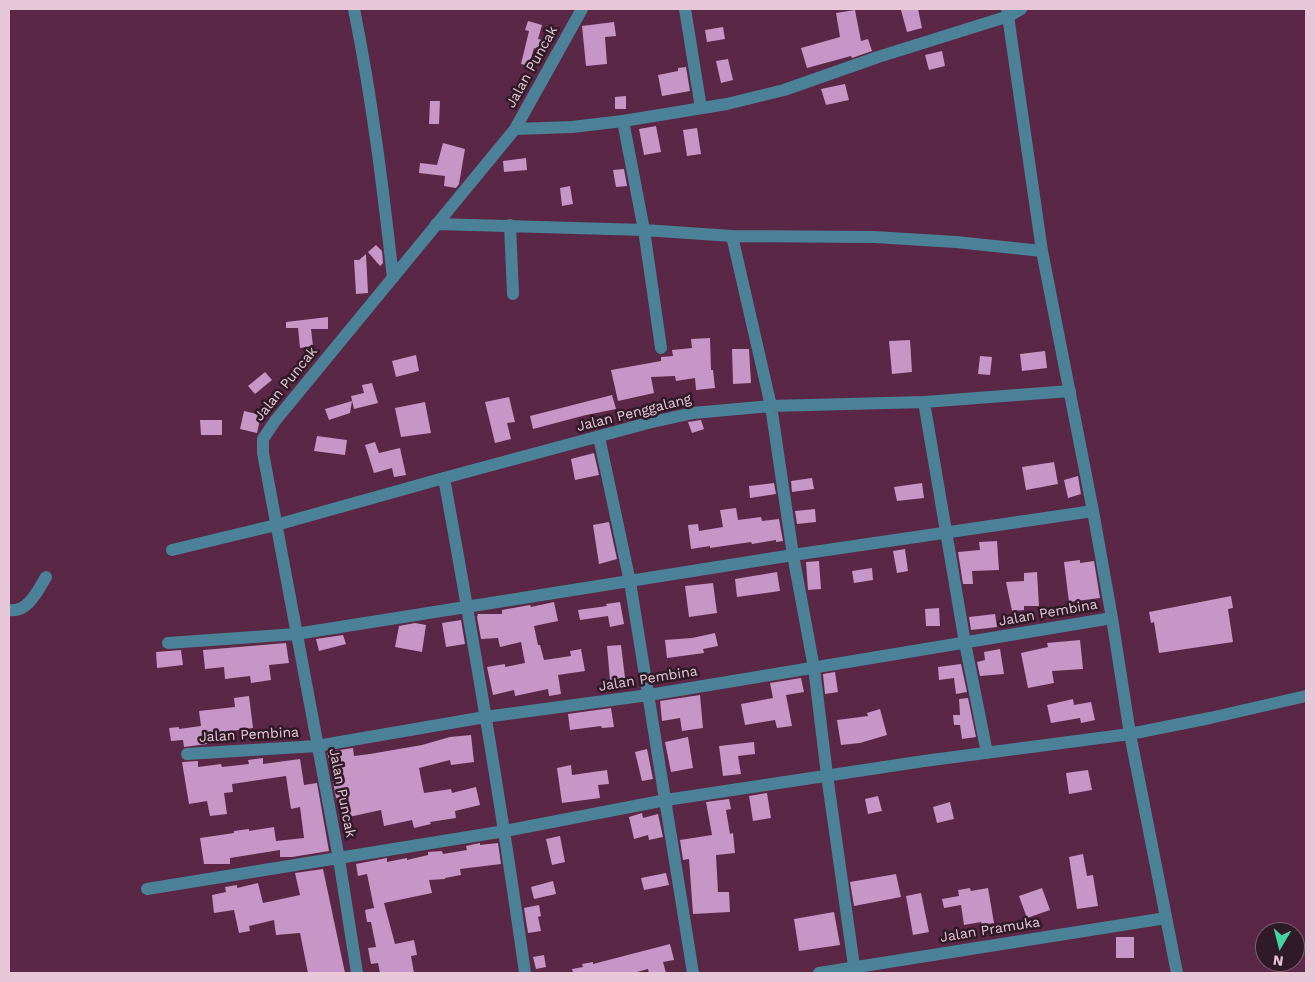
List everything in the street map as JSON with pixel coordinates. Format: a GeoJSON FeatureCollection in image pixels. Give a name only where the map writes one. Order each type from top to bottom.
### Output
{"type":"FeatureCollection","features":[{"type":"Feature","properties":{"kind":"street"},"geometry":{"type":"LineString","coordinates":[[354,9],[381,170],[393,278]]}},
{"type":"Feature","properties":{"kind":"street","name":"Jalan Puncak"},"geometry":{"type":"LineString","coordinates":[[357,973],[339,859],[262,445],[265,434],[515,129],[582,9]]}},
{"type":"Feature","properties":{"kind":"street"},"geometry":{"type":"LineString","coordinates":[[685,9],[702,108]]}},
{"type":"Feature","properties":{"kind":"street"},"geometry":{"type":"LineString","coordinates":[[515,129],[572,127],[623,121],[727,104],[784,90],[1021,9]]}},
{"type":"Feature","properties":{"kind":"street"},"geometry":{"type":"LineString","coordinates":[[1008,12],[1042,251],[1093,511],[1130,734],[1176,973]]}},
{"type":"Feature","properties":{"kind":"street"},"geometry":{"type":"LineString","coordinates":[[623,121],[644,230],[661,348]]}},
{"type":"Feature","properties":{"kind":"street"},"geometry":{"type":"LineString","coordinates":[[436,224],[644,230],[732,236],[874,237],[956,242],[1042,251]]}},
{"type":"Feature","properties":{"kind":"street"},"geometry":{"type":"LineString","coordinates":[[510,226],[514,294]]}},
{"type":"Feature","properties":{"kind":"street"},"geometry":{"type":"LineString","coordinates":[[732,236],[771,406],[793,555],[814,668],[854,966]]}},
{"type":"Feature","properties":{"kind":"street","name":"Jalan Penggalang"},"geometry":{"type":"LineString","coordinates":[[172,550],[276,525],[648,423],[693,413],[771,406],[924,402],[1070,391]]}},
{"type":"Feature","properties":{"kind":"street"},"geometry":{"type":"LineString","coordinates":[[924,402],[965,643],[987,752]]}},
{"type":"Feature","properties":{"kind":"street"},"geometry":{"type":"LineString","coordinates":[[599,437],[630,582],[693,973]]}},
{"type":"Feature","properties":{"kind":"street"},"geometry":{"type":"LineString","coordinates":[[444,478],[505,831],[525,973]]}},
{"type":"Feature","properties":{"kind":"street"},"geometry":{"type":"LineString","coordinates":[[168,643],[296,634],[793,555],[1093,511]]}},
{"type":"Feature","properties":{"kind":"street"},"geometry":{"type":"LineString","coordinates":[[9,610],[22,607],[32,599],[46,576]]}},
{"type":"Feature","properties":{"kind":"street","name":"Jalan Pembina"},"geometry":{"type":"LineString","coordinates":[[187,754],[318,746],[485,717],[649,695],[1112,618]]}},
{"type":"Feature","properties":{"kind":"street"},"geometry":{"type":"LineString","coordinates":[[147,889],[505,831],[666,800],[987,752],[1130,734],[1306,696]]}},
{"type":"Feature","properties":{"kind":"street","name":"Jalan Pramuka"},"geometry":{"type":"LineString","coordinates":[[819,973],[1166,918]]}},
{"type":"Feature","properties":{"kind":"building"},"geometry":{"type":"Polygon","coordinates":[[[918,9],[922,28],[907,32],[901,10],[918,9]]]}},
{"type":"Feature","properties":{"kind":"building"},"geometry":{"type":"Polygon","coordinates":[[[855,10],[861,41],[868,39],[872,51],[852,58],[851,56],[807,68],[801,48],[840,37],[836,13],[855,10]]]}},
{"type":"Feature","properties":{"kind":"building"},"geometry":{"type":"Polygon","coordinates":[[[528,21],[542,25],[538,39],[547,41],[544,51],[534,48],[529,66],[521,64],[529,31],[525,30],[528,21]]]}},
{"type":"Feature","properties":{"kind":"building"},"geometry":{"type":"Polygon","coordinates":[[[614,22],[616,36],[605,37],[607,64],[586,66],[582,26],[614,22]]]}},
{"type":"Feature","properties":{"kind":"building"},"geometry":{"type":"Polygon","coordinates":[[[723,27],[725,39],[707,42],[705,30],[723,27]]]}},
{"type":"Feature","properties":{"kind":"building"},"geometry":{"type":"Polygon","coordinates":[[[942,51],[945,66],[929,70],[925,55],[942,51]]]}},
{"type":"Feature","properties":{"kind":"building"},"geometry":{"type":"Polygon","coordinates":[[[728,59],[733,80],[721,83],[716,61],[728,59]]]}},
{"type":"Feature","properties":{"kind":"building"},"geometry":{"type":"Polygon","coordinates":[[[686,67],[690,91],[662,96],[658,75],[678,71],[678,68],[686,67]]]}},
{"type":"Feature","properties":{"kind":"building"},"geometry":{"type":"Polygon","coordinates":[[[845,84],[849,100],[826,105],[821,89],[845,84]]]}},
{"type":"Feature","properties":{"kind":"building"},"geometry":{"type":"Polygon","coordinates":[[[626,96],[626,109],[615,109],[615,97],[626,96]]]}},
{"type":"Feature","properties":{"kind":"building"},"geometry":{"type":"Polygon","coordinates":[[[430,101],[440,101],[439,124],[429,124],[430,101]]]}},
{"type":"Feature","properties":{"kind":"building"},"geometry":{"type":"Polygon","coordinates":[[[656,126],[661,152],[644,155],[639,129],[656,126]]]}},
{"type":"Feature","properties":{"kind":"building"},"geometry":{"type":"Polygon","coordinates":[[[697,128],[701,154],[687,156],[683,130],[697,128]]]}},
{"type":"Feature","properties":{"kind":"building"},"geometry":{"type":"Polygon","coordinates":[[[443,143],[465,149],[459,184],[456,188],[444,186],[445,176],[419,173],[420,163],[437,165],[443,143]]]}},
{"type":"Feature","properties":{"kind":"building"},"geometry":{"type":"Polygon","coordinates":[[[526,158],[527,170],[504,172],[503,161],[526,158]]]}},
{"type":"Feature","properties":{"kind":"building"},"geometry":{"type":"Polygon","coordinates":[[[624,169],[627,186],[616,187],[613,170],[624,169]]]}},
{"type":"Feature","properties":{"kind":"building"},"geometry":{"type":"Polygon","coordinates":[[[570,186],[573,204],[562,206],[560,188],[570,186]]]}},
{"type":"Feature","properties":{"kind":"building"},"geometry":{"type":"Polygon","coordinates":[[[376,245],[382,251],[383,263],[380,266],[368,252],[376,245]]]}},
{"type":"Feature","properties":{"kind":"building"},"geometry":{"type":"Polygon","coordinates":[[[366,254],[368,293],[356,294],[354,260],[359,260],[366,254]]]}},
{"type":"Feature","properties":{"kind":"building"},"geometry":{"type":"Polygon","coordinates":[[[328,317],[328,329],[311,329],[313,346],[300,348],[298,328],[286,328],[286,322],[328,317]]]}},
{"type":"Feature","properties":{"kind":"building"},"geometry":{"type":"Polygon","coordinates":[[[710,338],[711,370],[713,370],[715,388],[696,390],[695,378],[676,381],[675,376],[651,377],[654,393],[618,401],[611,370],[661,361],[661,357],[673,356],[672,350],[692,348],[691,339],[710,338]]]}},
{"type":"Feature","properties":{"kind":"building"},"geometry":{"type":"Polygon","coordinates":[[[910,340],[912,372],[892,374],[889,341],[910,340]]]}},
{"type":"Feature","properties":{"kind":"building"},"geometry":{"type":"Polygon","coordinates":[[[732,349],[749,349],[751,383],[733,384],[732,349]]]}},
{"type":"Feature","properties":{"kind":"building"},"geometry":{"type":"Polygon","coordinates":[[[1045,351],[1047,368],[1022,371],[1020,354],[1045,351]]]}},
{"type":"Feature","properties":{"kind":"building"},"geometry":{"type":"Polygon","coordinates":[[[416,355],[419,371],[396,377],[392,361],[416,355]]]}},
{"type":"Feature","properties":{"kind":"building"},"geometry":{"type":"Polygon","coordinates":[[[980,356],[992,357],[990,375],[978,374],[980,356]]]}},
{"type":"Feature","properties":{"kind":"building"},"geometry":{"type":"Polygon","coordinates":[[[265,372],[272,380],[255,394],[248,386],[265,372]]]}},
{"type":"Feature","properties":{"kind":"building"},"geometry":{"type":"Polygon","coordinates":[[[372,383],[378,403],[354,409],[351,396],[364,393],[362,385],[372,383]]]}},
{"type":"Feature","properties":{"kind":"building"},"geometry":{"type":"Polygon","coordinates":[[[612,395],[616,409],[533,429],[530,416],[612,395]]]}},
{"type":"Feature","properties":{"kind":"building"},"geometry":{"type":"Polygon","coordinates":[[[509,397],[515,422],[507,423],[511,439],[495,443],[485,402],[509,397]]]}},
{"type":"Feature","properties":{"kind":"building"},"geometry":{"type":"Polygon","coordinates":[[[352,401],[350,413],[329,420],[325,409],[352,401]]]}},
{"type":"Feature","properties":{"kind":"building"},"geometry":{"type":"Polygon","coordinates":[[[425,402],[431,433],[401,437],[395,408],[425,402]]]}},
{"type":"Feature","properties":{"kind":"building"},"geometry":{"type":"Polygon","coordinates":[[[244,411],[261,415],[257,433],[240,429],[244,411]]]}},
{"type":"Feature","properties":{"kind":"building"},"geometry":{"type":"Polygon","coordinates":[[[200,420],[222,420],[222,435],[201,435],[200,420]]]}},
{"type":"Feature","properties":{"kind":"building"},"geometry":{"type":"Polygon","coordinates":[[[701,420],[704,429],[692,433],[688,422],[701,420]]]}},
{"type":"Feature","properties":{"kind":"building"},"geometry":{"type":"Polygon","coordinates":[[[317,436],[347,440],[345,455],[314,451],[317,436]]]}},
{"type":"Feature","properties":{"kind":"building"},"geometry":{"type":"Polygon","coordinates":[[[375,442],[379,453],[400,448],[406,475],[394,477],[392,468],[374,473],[365,445],[375,442]]]}},
{"type":"Feature","properties":{"kind":"building"},"geometry":{"type":"Polygon","coordinates":[[[594,453],[599,475],[575,480],[571,459],[594,453]]]}},
{"type":"Feature","properties":{"kind":"building"},"geometry":{"type":"Polygon","coordinates":[[[1054,462],[1058,484],[1026,490],[1022,467],[1054,462]]]}},
{"type":"Feature","properties":{"kind":"building"},"geometry":{"type":"Polygon","coordinates":[[[1078,476],[1081,494],[1068,498],[1064,480],[1078,476]]]}},
{"type":"Feature","properties":{"kind":"building"},"geometry":{"type":"Polygon","coordinates":[[[812,478],[814,489],[792,492],[791,481],[812,478]]]}},
{"type":"Feature","properties":{"kind":"building"},"geometry":{"type":"Polygon","coordinates":[[[774,483],[776,494],[750,498],[749,486],[774,483]]]}},
{"type":"Feature","properties":{"kind":"building"},"geometry":{"type":"Polygon","coordinates":[[[922,483],[924,498],[897,501],[894,487],[922,483]]]}},
{"type":"Feature","properties":{"kind":"building"},"geometry":{"type":"Polygon","coordinates":[[[736,508],[738,520],[761,517],[762,521],[779,519],[783,541],[776,542],[776,540],[752,544],[751,542],[691,549],[688,525],[698,524],[699,531],[723,527],[720,510],[736,508]]]}},
{"type":"Feature","properties":{"kind":"building"},"geometry":{"type":"Polygon","coordinates":[[[815,509],[816,522],[797,524],[795,511],[815,509]]]}},
{"type":"Feature","properties":{"kind":"building"},"geometry":{"type":"Polygon","coordinates":[[[609,522],[617,559],[599,564],[593,525],[609,522]]]}},
{"type":"Feature","properties":{"kind":"building"},"geometry":{"type":"Polygon","coordinates":[[[997,541],[999,570],[972,571],[973,584],[963,584],[958,552],[980,550],[979,542],[997,541]]]}},
{"type":"Feature","properties":{"kind":"building"},"geometry":{"type":"Polygon","coordinates":[[[905,549],[908,571],[897,573],[893,551],[905,549]]]}},
{"type":"Feature","properties":{"kind":"building"},"geometry":{"type":"Polygon","coordinates":[[[1080,560],[1080,563],[1094,561],[1100,598],[1069,602],[1064,562],[1080,560]]]}},
{"type":"Feature","properties":{"kind":"building"},"geometry":{"type":"Polygon","coordinates":[[[819,561],[821,589],[808,590],[806,562],[819,561]]]}},
{"type":"Feature","properties":{"kind":"building"},"geometry":{"type":"Polygon","coordinates":[[[872,568],[873,580],[854,583],[852,571],[872,568]]]}},
{"type":"Feature","properties":{"kind":"building"},"geometry":{"type":"Polygon","coordinates":[[[777,572],[780,591],[737,597],[735,579],[777,572]]]}},
{"type":"Feature","properties":{"kind":"building"},"geometry":{"type":"Polygon","coordinates":[[[1037,572],[1039,606],[1024,606],[1024,610],[1012,611],[1006,582],[1024,581],[1024,573],[1037,572]]]}},
{"type":"Feature","properties":{"kind":"building"},"geometry":{"type":"Polygon","coordinates":[[[713,583],[717,613],[689,617],[685,586],[713,583]]]}},
{"type":"Feature","properties":{"kind":"building"},"geometry":{"type":"Polygon","coordinates":[[[1231,596],[1233,608],[1228,609],[1233,642],[1159,653],[1154,622],[1151,623],[1149,612],[1231,596]]]}},
{"type":"Feature","properties":{"kind":"building"},"geometry":{"type":"Polygon","coordinates":[[[554,602],[558,621],[534,626],[538,645],[540,645],[544,660],[571,656],[570,651],[581,649],[585,671],[558,675],[561,694],[549,696],[548,689],[515,696],[514,690],[493,695],[487,667],[505,664],[505,667],[525,663],[521,642],[500,647],[498,638],[481,639],[478,614],[502,614],[502,610],[554,602]]]}},
{"type":"Feature","properties":{"kind":"building"},"geometry":{"type":"Polygon","coordinates":[[[620,602],[624,624],[610,627],[608,616],[580,620],[578,610],[620,602]]]}},
{"type":"Feature","properties":{"kind":"building"},"geometry":{"type":"Polygon","coordinates":[[[939,608],[940,626],[926,626],[925,609],[939,608]]]}},
{"type":"Feature","properties":{"kind":"building"},"geometry":{"type":"Polygon","coordinates":[[[995,614],[997,627],[971,630],[969,617],[995,614]]]}},
{"type":"Feature","properties":{"kind":"building"},"geometry":{"type":"Polygon","coordinates":[[[461,620],[465,644],[446,647],[442,623],[461,620]]]}},
{"type":"Feature","properties":{"kind":"building"},"geometry":{"type":"Polygon","coordinates":[[[415,623],[426,625],[422,652],[395,647],[399,626],[415,623]]]}},
{"type":"Feature","properties":{"kind":"building"},"geometry":{"type":"Polygon","coordinates":[[[715,633],[718,646],[703,649],[704,653],[667,658],[665,640],[692,638],[715,633]]]}},
{"type":"Feature","properties":{"kind":"building"},"geometry":{"type":"Polygon","coordinates":[[[343,635],[346,644],[319,651],[316,639],[343,635]]]}},
{"type":"Feature","properties":{"kind":"building"},"geometry":{"type":"Polygon","coordinates":[[[1080,640],[1083,669],[1052,671],[1054,683],[1028,688],[1021,653],[1048,647],[1047,643],[1080,640]]]}},
{"type":"Feature","properties":{"kind":"building"},"geometry":{"type":"Polygon","coordinates":[[[286,643],[289,663],[269,665],[271,680],[251,683],[250,676],[225,679],[224,667],[205,669],[203,650],[286,643]]]}},
{"type":"Feature","properties":{"kind":"building"},"geometry":{"type":"Polygon","coordinates":[[[621,645],[625,678],[610,680],[607,646],[621,645]]]}},
{"type":"Feature","properties":{"kind":"building"},"geometry":{"type":"Polygon","coordinates":[[[1000,649],[1004,674],[980,676],[977,662],[985,660],[984,652],[1000,649]]]}},
{"type":"Feature","properties":{"kind":"building"},"geometry":{"type":"Polygon","coordinates":[[[181,650],[183,665],[157,668],[156,652],[181,650]]]}},
{"type":"Feature","properties":{"kind":"building"},"geometry":{"type":"Polygon","coordinates":[[[961,664],[967,692],[956,694],[954,678],[939,680],[938,667],[961,664]]]}},
{"type":"Feature","properties":{"kind":"building"},"geometry":{"type":"Polygon","coordinates":[[[835,672],[838,692],[825,694],[823,674],[835,672]]]}},
{"type":"Feature","properties":{"kind":"building"},"geometry":{"type":"Polygon","coordinates":[[[801,678],[804,692],[786,695],[792,726],[777,728],[775,720],[745,725],[741,704],[773,698],[770,683],[801,678]]]}},
{"type":"Feature","properties":{"kind":"building"},"geometry":{"type":"Polygon","coordinates":[[[700,695],[703,728],[682,731],[680,718],[662,721],[660,701],[700,695]]]}},
{"type":"Feature","properties":{"kind":"building"},"geometry":{"type":"Polygon","coordinates":[[[249,696],[253,728],[223,732],[224,739],[206,742],[207,744],[184,747],[183,740],[171,741],[169,728],[179,727],[179,729],[201,726],[199,711],[235,707],[234,698],[249,696]]]}},
{"type":"Feature","properties":{"kind":"building"},"geometry":{"type":"Polygon","coordinates":[[[968,698],[976,737],[962,739],[960,725],[954,725],[953,715],[960,715],[959,699],[968,698]]]}},
{"type":"Feature","properties":{"kind":"building"},"geometry":{"type":"Polygon","coordinates":[[[1073,699],[1074,705],[1091,702],[1095,720],[1081,723],[1080,718],[1051,723],[1047,705],[1073,699]]]}},
{"type":"Feature","properties":{"kind":"building"},"geometry":{"type":"Polygon","coordinates":[[[611,708],[614,727],[602,728],[601,726],[570,730],[568,714],[611,708]]]}},
{"type":"Feature","properties":{"kind":"building"},"geometry":{"type":"Polygon","coordinates":[[[880,709],[887,735],[860,743],[841,745],[837,720],[868,716],[867,713],[880,709]]]}},
{"type":"Feature","properties":{"kind":"building"},"geometry":{"type":"Polygon","coordinates":[[[471,735],[474,762],[451,765],[450,760],[419,768],[424,793],[451,789],[452,793],[476,787],[480,805],[455,811],[456,818],[430,822],[431,824],[414,828],[412,820],[384,826],[381,810],[349,817],[345,797],[336,798],[333,781],[337,780],[334,759],[329,759],[327,752],[353,748],[354,756],[422,745],[450,737],[471,735]]]}},
{"type":"Feature","properties":{"kind":"building"},"geometry":{"type":"Polygon","coordinates":[[[688,737],[693,768],[671,772],[665,742],[688,737]]]}},
{"type":"Feature","properties":{"kind":"building"},"geometry":{"type":"Polygon","coordinates":[[[754,742],[755,754],[738,756],[741,774],[723,776],[719,746],[754,742]]]}},
{"type":"Feature","properties":{"kind":"building"},"geometry":{"type":"Polygon","coordinates":[[[647,749],[653,779],[642,781],[635,752],[647,749]]]}},
{"type":"Feature","properties":{"kind":"building"},"geometry":{"type":"Polygon","coordinates":[[[263,758],[263,764],[300,759],[304,785],[317,783],[329,851],[280,857],[280,850],[230,858],[230,864],[204,864],[200,838],[234,833],[234,831],[274,827],[276,841],[304,838],[300,807],[291,809],[286,776],[232,784],[233,792],[224,793],[227,814],[210,816],[207,801],[189,804],[182,762],[198,761],[198,767],[221,764],[222,767],[249,764],[248,760],[263,758]]]}},
{"type":"Feature","properties":{"kind":"building"},"geometry":{"type":"Polygon","coordinates":[[[571,765],[572,775],[607,770],[609,784],[598,785],[600,798],[562,803],[557,768],[571,765]]]}},
{"type":"Feature","properties":{"kind":"building"},"geometry":{"type":"Polygon","coordinates":[[[1088,770],[1092,790],[1069,794],[1066,773],[1088,770]]]}},
{"type":"Feature","properties":{"kind":"building"},"geometry":{"type":"Polygon","coordinates":[[[767,793],[771,818],[753,821],[749,796],[767,793]]]}},
{"type":"Feature","properties":{"kind":"building"},"geometry":{"type":"Polygon","coordinates":[[[878,796],[882,811],[868,814],[865,799],[878,796]]]}},
{"type":"Feature","properties":{"kind":"building"},"geometry":{"type":"Polygon","coordinates":[[[729,799],[731,809],[726,810],[730,834],[733,833],[735,853],[716,855],[718,892],[729,892],[730,912],[693,914],[689,859],[683,860],[680,840],[712,835],[706,802],[729,799]]]}},
{"type":"Feature","properties":{"kind":"building"},"geometry":{"type":"Polygon","coordinates":[[[950,802],[954,819],[937,823],[933,807],[950,802]]]}},
{"type":"Feature","properties":{"kind":"building"},"geometry":{"type":"Polygon","coordinates":[[[642,813],[643,818],[658,814],[663,837],[649,840],[648,835],[634,839],[629,817],[642,813]]]}},
{"type":"Feature","properties":{"kind":"building"},"geometry":{"type":"Polygon","coordinates":[[[560,836],[565,862],[552,865],[546,839],[560,836]]]}},
{"type":"Feature","properties":{"kind":"building"},"geometry":{"type":"Polygon","coordinates":[[[480,843],[480,845],[498,843],[501,864],[460,869],[461,875],[429,880],[432,893],[384,903],[395,944],[414,940],[417,955],[411,956],[414,973],[380,973],[378,963],[371,964],[368,948],[376,947],[371,922],[367,922],[365,910],[374,908],[367,874],[358,876],[356,864],[387,858],[387,862],[407,858],[407,860],[428,855],[428,852],[442,851],[443,854],[467,850],[466,846],[480,843]]]}},
{"type":"Feature","properties":{"kind":"building"},"geometry":{"type":"Polygon","coordinates":[[[1083,854],[1087,876],[1093,875],[1098,906],[1077,909],[1069,857],[1083,854]]]}},
{"type":"Feature","properties":{"kind":"building"},"geometry":{"type":"Polygon","coordinates":[[[323,869],[345,973],[308,973],[300,933],[276,935],[274,920],[249,926],[250,931],[239,933],[234,910],[214,913],[212,895],[226,892],[225,887],[237,885],[237,888],[258,883],[263,903],[300,895],[295,873],[323,869]]]}},
{"type":"Feature","properties":{"kind":"building"},"geometry":{"type":"Polygon","coordinates":[[[666,873],[669,885],[644,890],[641,878],[666,873]]]}},
{"type":"Feature","properties":{"kind":"building"},"geometry":{"type":"Polygon","coordinates":[[[896,874],[901,897],[854,906],[850,882],[896,874]]]}},
{"type":"Feature","properties":{"kind":"building"},"geometry":{"type":"Polygon","coordinates":[[[553,881],[556,894],[534,899],[531,887],[553,881]]]}},
{"type":"Feature","properties":{"kind":"building"},"geometry":{"type":"Polygon","coordinates":[[[970,888],[971,891],[988,888],[994,923],[982,925],[981,922],[964,925],[961,905],[944,908],[942,899],[959,896],[958,890],[970,888]]]}},
{"type":"Feature","properties":{"kind":"building"},"geometry":{"type":"Polygon","coordinates":[[[1042,888],[1050,910],[1027,918],[1019,896],[1042,888]]]}},
{"type":"Feature","properties":{"kind":"building"},"geometry":{"type":"Polygon","coordinates":[[[921,893],[929,932],[913,935],[906,896],[921,893]]]}},
{"type":"Feature","properties":{"kind":"building"},"geometry":{"type":"Polygon","coordinates":[[[539,905],[541,916],[538,917],[541,931],[528,933],[524,908],[539,905]]]}},
{"type":"Feature","properties":{"kind":"building"},"geometry":{"type":"Polygon","coordinates":[[[834,912],[840,945],[799,951],[794,919],[834,912]]]}},
{"type":"Feature","properties":{"kind":"building"},"geometry":{"type":"Polygon","coordinates":[[[1116,937],[1134,937],[1134,958],[1116,958],[1116,937]]]}},
{"type":"Feature","properties":{"kind":"building"},"geometry":{"type":"Polygon","coordinates":[[[670,944],[674,960],[663,962],[666,973],[649,973],[648,969],[633,973],[573,973],[572,969],[583,967],[582,964],[593,962],[593,964],[670,944]]]}},
{"type":"Feature","properties":{"kind":"building"},"geometry":{"type":"Polygon","coordinates":[[[544,955],[546,967],[536,969],[533,957],[544,955]]]}}]}
